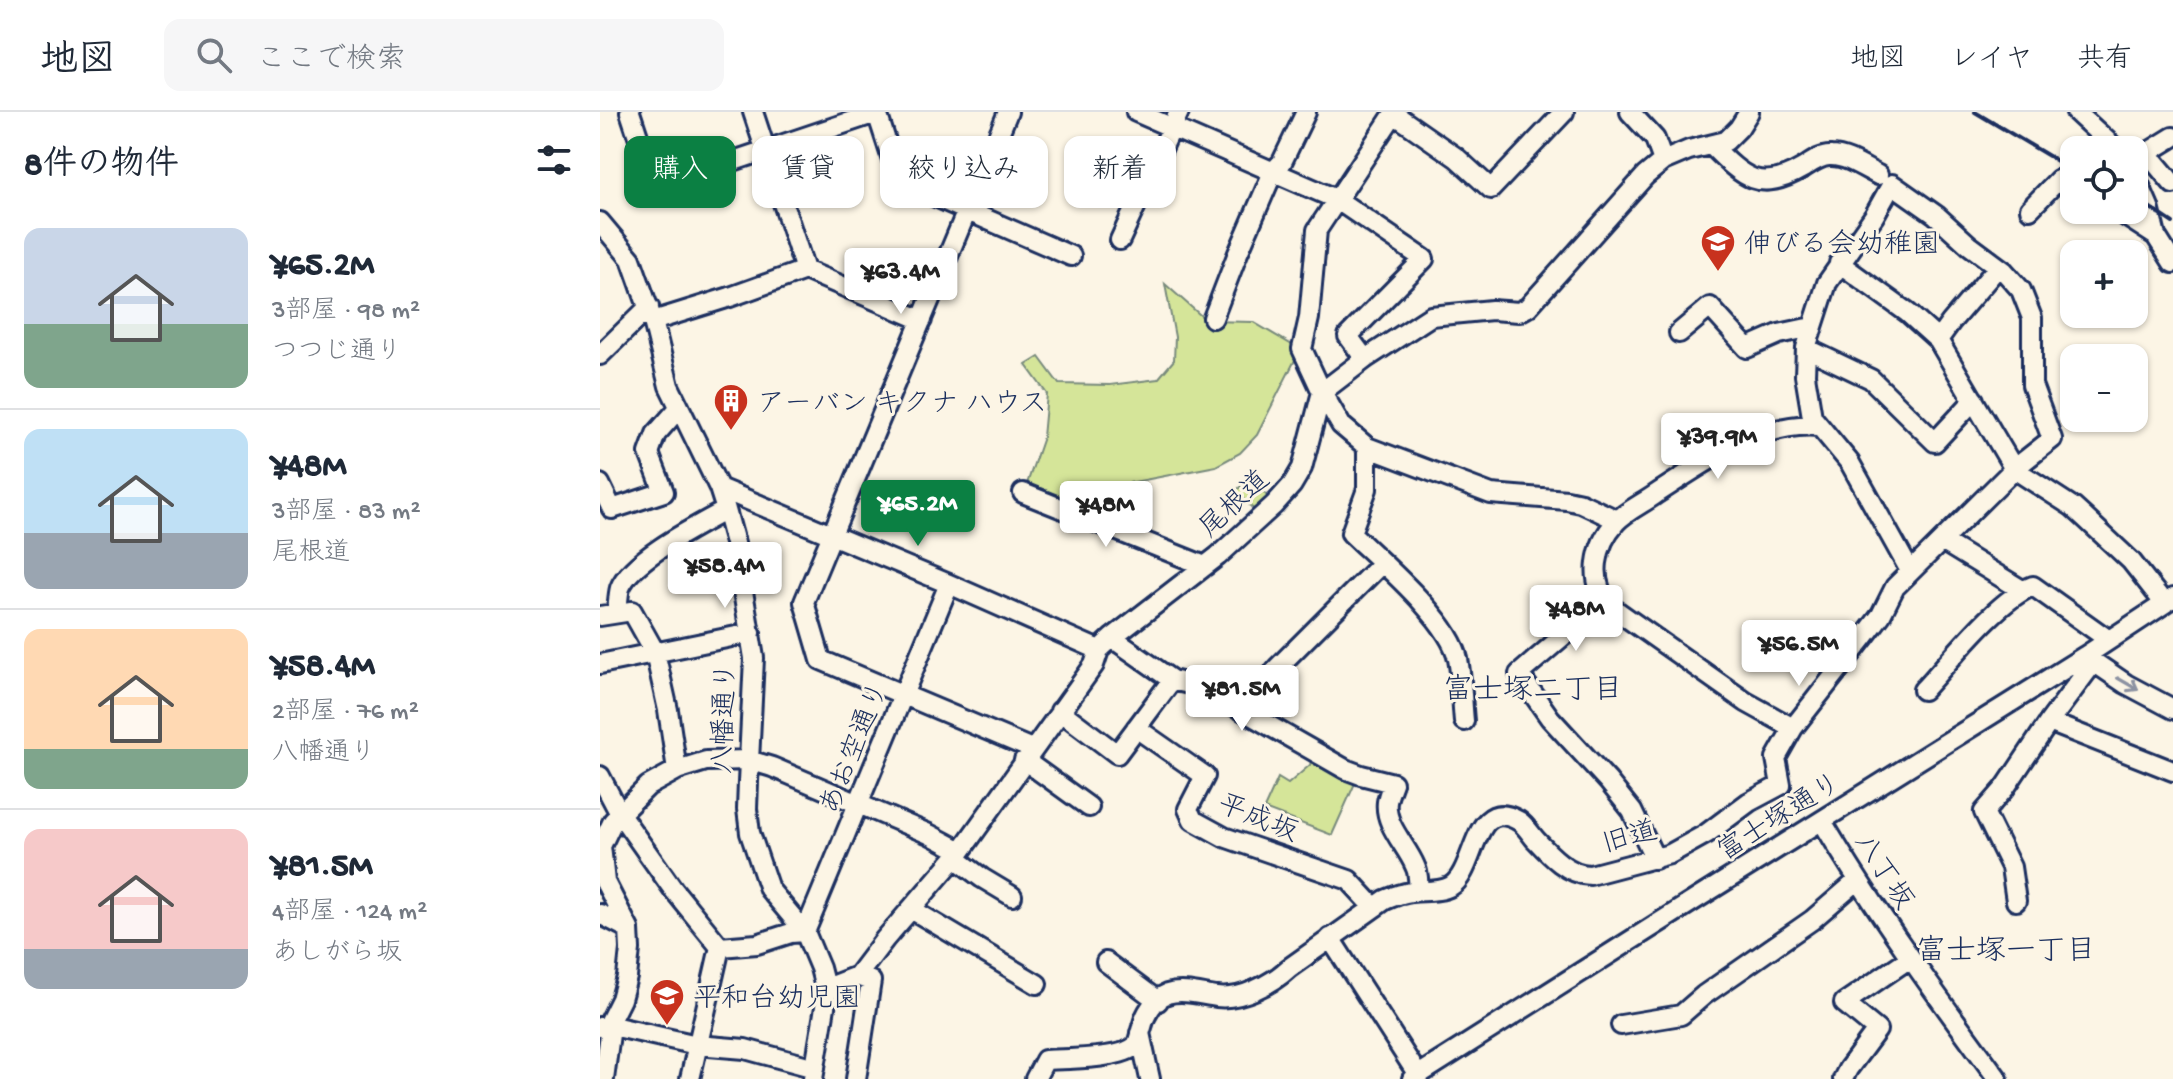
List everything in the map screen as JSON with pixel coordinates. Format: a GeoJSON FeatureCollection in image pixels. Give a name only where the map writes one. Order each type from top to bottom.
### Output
{"type":"FeatureCollection","features":[{"type":"Feature","properties":{"kind":"street"},"geometry":{"type":"LineString","coordinates":[[630,112],[652,189],[752,155]]}},
{"type":"Feature","properties":{"kind":"street"},"geometry":{"type":"LineString","coordinates":[[753,112],[762,136]]}},
{"type":"Feature","properties":{"kind":"street"},"geometry":{"type":"LineString","coordinates":[[1008,112],[804,602],[821,660],[904,694],[1028,754],[1089,807]]}},
{"type":"Feature","properties":{"kind":"street"},"geometry":{"type":"LineString","coordinates":[[1136,112],[1176,120],[1273,172],[1336,199],[1424,259],[1348,336],[1365,359]]}},
{"type":"Feature","properties":{"kind":"street"},"geometry":{"type":"LineString","coordinates":[[1213,318],[1273,172],[1282,162],[1306,112]]}},
{"type":"Feature","properties":{"kind":"street"},"geometry":{"type":"LineString","coordinates":[[1564,112],[1491,189],[1457,158],[1395,113],[1317,230],[1309,318],[1302,349],[1341,425],[1367,447],[1491,494],[1567,500],[1581,503],[1617,520]]}},
{"type":"Feature","properties":{"kind":"street"},"geometry":{"type":"LineString","coordinates":[[1630,112],[1655,139],[1663,161]]}},
{"type":"Feature","properties":{"kind":"street"},"geometry":{"type":"LineString","coordinates":[[1322,392],[1365,359],[1431,316],[1492,310],[1519,312],[1528,307],[1645,176],[1663,161],[1689,150],[1726,141],[1749,112]]}},
{"type":"Feature","properties":{"kind":"street"},"geometry":{"type":"LineString","coordinates":[[808,136],[876,113],[899,181],[1071,256]]}},
{"type":"Feature","properties":{"kind":"street"},"geometry":{"type":"LineString","coordinates":[[2082,113],[2104,136]]}},
{"type":"Feature","properties":{"kind":"street"},"geometry":{"type":"LineString","coordinates":[[1120,240],[1176,120]]}},
{"type":"Feature","properties":{"kind":"street"},"geometry":{"type":"LineString","coordinates":[[2148,153],[2173,137]]}},
{"type":"Feature","properties":{"kind":"street"},"geometry":{"type":"LineString","coordinates":[[1711,145],[1744,175],[1759,180],[1774,181],[1788,177],[1818,159],[1832,156],[1878,175]]}},
{"type":"Feature","properties":{"kind":"street"},"geometry":{"type":"LineString","coordinates":[[2148,163],[2173,184]]}},
{"type":"Feature","properties":{"kind":"street"},"geometry":{"type":"LineString","coordinates":[[2030,209],[2060,181]]}},
{"type":"Feature","properties":{"kind":"street"},"geometry":{"type":"LineString","coordinates":[[1910,571],[1850,463],[1812,417],[1805,375],[1806,348],[1827,283],[1874,216],[1892,184],[1936,215],[1998,267],[1938,340]]}},
{"type":"Feature","properties":{"kind":"street"},"geometry":{"type":"LineString","coordinates":[[2148,205],[2156,236],[2173,263]]}},
{"type":"Feature","properties":{"kind":"street"},"geometry":{"type":"LineString","coordinates":[[785,208],[805,270]]}},
{"type":"Feature","properties":{"kind":"street","name":"八幡通り"},"geometry":{"type":"LineString","coordinates":[[600,222],[631,259],[651,314],[669,386],[719,488],[726,510],[735,543],[754,658],[747,809],[750,833],[769,889],[805,932],[826,988]]}},
{"type":"Feature","properties":{"kind":"street"},"geometry":{"type":"LineString","coordinates":[[2138,224],[2156,236]]}},
{"type":"Feature","properties":{"kind":"street"},"geometry":{"type":"LineString","coordinates":[[1839,263],[1908,313],[1938,340],[2014,469],[2073,507],[2169,600]]}},
{"type":"Feature","properties":{"kind":"street","name":"旧道"},"geometry":{"type":"LineString","coordinates":[[1158,1001],[1174,993],[1221,998],[1246,993],[1278,979],[1374,907],[1403,893],[1443,890],[1453,885],[1469,861],[1480,829],[1492,817],[1504,815],[1521,822],[1551,856],[1581,875],[1590,875],[1670,854],[1706,834],[1749,802],[1781,785],[1776,758],[1793,728],[1881,615],[1895,587],[2014,469],[2052,439],[2032,385],[2032,318],[2021,290],[1998,267]]}},
{"type":"Feature","properties":{"kind":"street"},"geometry":{"type":"LineString","coordinates":[[600,355],[651,314],[730,297],[805,270],[922,320]]}},
{"type":"Feature","properties":{"kind":"street"},"geometry":{"type":"LineString","coordinates":[[1679,333],[1710,307],[1747,348],[1779,334],[1812,327]]}},
{"type":"Feature","properties":{"kind":"street"},"geometry":{"type":"LineString","coordinates":[[1806,348],[1871,379],[1935,442],[1974,400]]}},
{"type":"Feature","properties":{"kind":"street","name":"尾根道"},"geometry":{"type":"LineString","coordinates":[[857,976],[958,854],[1106,644],[1205,566],[1292,485],[1302,468],[1322,392]]}},
{"type":"Feature","properties":{"kind":"street"},"geometry":{"type":"LineString","coordinates":[[600,484],[612,509],[664,492],[649,453],[656,434],[679,408]]}},
{"type":"Feature","properties":{"kind":"street"},"geometry":{"type":"LineString","coordinates":[[1793,728],[1746,702],[1649,635],[1605,600],[1595,572],[1598,551],[1617,520],[1685,475],[1739,444],[1766,433],[1805,424],[1818,426]]}},
{"type":"Feature","properties":{"kind":"street"},"geometry":{"type":"LineString","coordinates":[[1367,447],[1367,489],[1351,533],[1431,612],[1451,639],[1458,658],[1464,721]]}},
{"type":"Feature","properties":{"kind":"street"},"geometry":{"type":"LineString","coordinates":[[719,488],[949,584],[1106,644],[1172,680],[1202,687],[1345,769],[1393,783],[1387,803],[1388,813],[1391,825],[1417,869],[1419,891]]}},
{"type":"Feature","properties":{"kind":"street"},"geometry":{"type":"LineString","coordinates":[[1023,493],[1205,566]]}},
{"type":"Feature","properties":{"kind":"street"},"geometry":{"type":"LineString","coordinates":[[609,614],[620,588],[636,567],[680,535],[726,510]]}},
{"type":"Feature","properties":{"kind":"street"},"geometry":{"type":"LineString","coordinates":[[1942,541],[2022,590]]}},
{"type":"Feature","properties":{"kind":"street"},"geometry":{"type":"LineString","coordinates":[[1240,708],[1382,563]]}},
{"type":"Feature","properties":{"kind":"street","name":"あお空通り"},"geometry":{"type":"LineString","coordinates":[[805,932],[949,584]]}},
{"type":"Feature","properties":{"kind":"street"},"geometry":{"type":"LineString","coordinates":[[1923,690],[1976,632],[2022,590],[2033,586],[2109,640]]}},
{"type":"Feature","properties":{"kind":"street"},"geometry":{"type":"LineString","coordinates":[[1605,600],[1519,674],[1550,718],[1632,811],[1655,859]]}},
{"type":"Feature","properties":{"kind":"street","name":"富士塚通り"},"geometry":{"type":"LineString","coordinates":[[1415,1077],[1822,821],[2089,660],[2109,640],[2169,600]]}},
{"type":"Feature","properties":{"kind":"street"},"geometry":{"type":"LineString","coordinates":[[609,614],[632,611],[655,652],[677,770]]}},
{"type":"Feature","properties":{"kind":"street"},"geometry":{"type":"LineString","coordinates":[[600,664],[751,633]]}},
{"type":"Feature","properties":{"kind":"street"},"geometry":{"type":"LineString","coordinates":[[2016,901],[2011,867],[1984,812],[2005,788],[2089,660],[2173,709]]}},
{"type":"Feature","properties":{"kind":"street"},"geometry":{"type":"LineString","coordinates":[[1060,711],[1117,754],[1172,680]]}},
{"type":"Feature","properties":{"kind":"street"},"geometry":{"type":"LineString","coordinates":[[2049,722],[2173,771]]}},
{"type":"Feature","properties":{"kind":"street","name":"平成坂"},"geometry":{"type":"LineString","coordinates":[[1136,728],[1205,776],[1188,809],[1193,820],[1224,837],[1349,880],[1374,907]]}},
{"type":"Feature","properties":{"kind":"street"},"geometry":{"type":"LineString","coordinates":[[604,1026],[621,999],[630,949],[629,929],[605,882],[601,846],[613,821],[648,786],[677,770],[706,761],[749,760],[772,767],[929,834],[958,854],[982,878],[1012,896]]}},
{"type":"Feature","properties":{"kind":"street"},"geometry":{"type":"LineString","coordinates":[[600,776],[620,814],[673,889],[720,947]]}},
{"type":"Feature","properties":{"kind":"street","name":"八丁坂"},"geometry":{"type":"LineString","coordinates":[[1822,821],[1857,881],[1994,1072]]}},
{"type":"Feature","properties":{"kind":"street"},"geometry":{"type":"LineString","coordinates":[[1621,1025],[1681,1015],[1704,995],[1812,920],[1857,881]]}},
{"type":"Feature","properties":{"kind":"street"},"geometry":{"type":"LineString","coordinates":[[911,909],[1037,984]]}},
{"type":"Feature","properties":{"kind":"street"},"geometry":{"type":"LineString","coordinates":[[600,914],[629,929]]}},
{"type":"Feature","properties":{"kind":"street"},"geometry":{"type":"LineString","coordinates":[[720,947],[757,944],[791,933],[805,932]]}},
{"type":"Feature","properties":{"kind":"street"},"geometry":{"type":"LineString","coordinates":[[1330,938],[1415,1077]]}},
{"type":"Feature","properties":{"kind":"street"},"geometry":{"type":"LineString","coordinates":[[690,1079],[720,947]]}},
{"type":"Feature","properties":{"kind":"street"},"geometry":{"type":"LineString","coordinates":[[1843,1079],[1877,1030],[1844,1003],[1910,958]]}},
{"type":"Feature","properties":{"kind":"street"},"geometry":{"type":"LineString","coordinates":[[1035,1079],[1045,1060],[1120,1053],[1137,1044],[1149,1011],[1158,1001],[1106,962]]}},
{"type":"Feature","properties":{"kind":"street"},"geometry":{"type":"LineString","coordinates":[[604,1026],[697,1045],[745,1049],[814,1074],[826,988],[857,976],[871,981],[856,1079]]}},
{"type":"Feature","properties":{"kind":"street"},"geometry":{"type":"LineString","coordinates":[[604,1026],[610,1034],[604,1079]]}},
{"type":"Feature","properties":{"kind":"street"},"geometry":{"type":"LineString","coordinates":[[1140,1033],[1150,1079]]}},
{"type":"Feature","properties":{"kind":"green space"},"geometry":{"type":"Polygon","coordinates":[[[1165,284],[1207,321],[1253,322],[1292,345],[1297,356],[1257,435],[1240,453],[1216,466],[1129,483],[1084,496],[1077,508],[1026,487],[1043,437],[1047,394],[1026,365],[1039,357],[1059,384],[1110,385],[1158,379],[1174,360],[1175,337],[1165,284]]]}},
{"type":"Feature","properties":{"kind":"green space"},"geometry":{"type":"Polygon","coordinates":[[[1250,477],[1269,498],[1256,512],[1236,491],[1250,477]]]}},
{"type":"Feature","properties":{"kind":"green space"},"geometry":{"type":"Polygon","coordinates":[[[1312,758],[1356,781],[1332,835],[1264,809],[1278,778],[1288,784],[1310,765],[1312,758]]]}},
{"type":"Feature","properties":{"kind":"railway"},"geometry":{"type":"LineString","coordinates":[[1975,112],[2060,163]]}},
{"type":"Feature","properties":{"kind":"railway"},"geometry":{"type":"LineString","coordinates":[[2148,206],[2173,223]]}},
{"type":"Feature","properties":{"kind":"place","name":"伸びる会幼稚園"},"geometry":{"type":"Point","coordinates":[1718,273]}},
{"type":"Feature","properties":{"kind":"place","name":"アーバン キクナ ハウス"},"geometry":{"type":"Point","coordinates":[731,432]}},
{"type":"Feature","properties":{"kind":"place","name":"平和台幼児園"},"geometry":{"type":"Point","coordinates":[667,1027]}},
{"type":"Feature","properties":{"kind":"district","name":"富士塚二丁目"},"geometry":{"type":"Point","coordinates":[1533,688]}},
{"type":"Feature","properties":{"kind":"district","name":"富士塚一丁目"},"geometry":{"type":"Point","coordinates":[2006,949]}}]}
